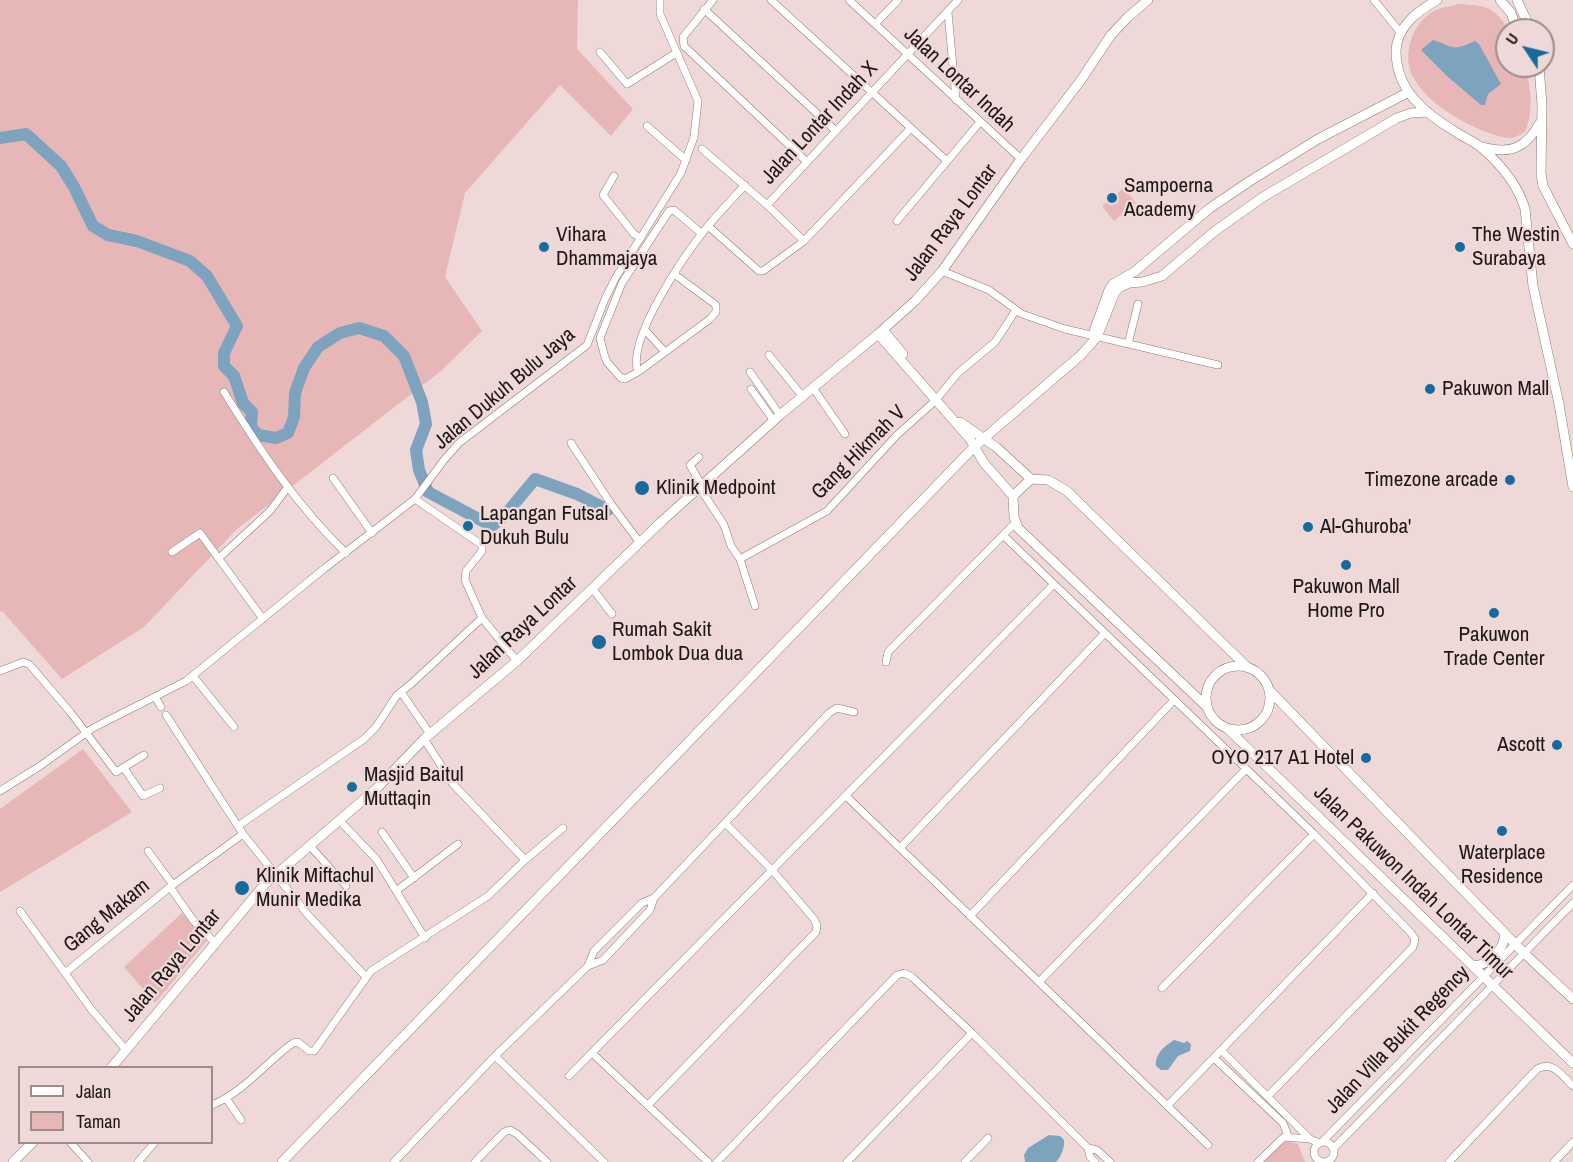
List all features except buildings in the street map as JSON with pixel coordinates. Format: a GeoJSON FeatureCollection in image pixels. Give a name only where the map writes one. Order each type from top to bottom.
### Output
{"type":"FeatureCollection","features":[{"type":"Feature","properties":{"kind":"street","name":"Jalan Dukuh Bulu Jaya"},"geometry":{"type":"LineString","coordinates":[[0,791],[87,732],[193,676],[415,499],[459,443],[587,345],[605,299],[676,181],[694,137],[698,101],[660,14],[660,0]]}},
{"type":"Feature","properties":{"kind":"street"},"geometry":{"type":"LineString","coordinates":[[713,0],[683,37],[684,46],[807,162]]}},
{"type":"Feature","properties":{"kind":"street"},"geometry":{"type":"LineString","coordinates":[[771,0],[947,161]]}},
{"type":"Feature","properties":{"kind":"street","name":"Jalan Lontar Indah"},"geometry":{"type":"LineString","coordinates":[[849,0],[1021,159]]}},
{"type":"Feature","properties":{"kind":"street"},"geometry":{"type":"LineString","coordinates":[[875,24],[898,0]]}},
{"type":"Feature","properties":{"kind":"street","name":"Jalan Lontar Indah X"},"geometry":{"type":"LineString","coordinates":[[702,149],[766,205],[958,0]]}},
{"type":"Feature","properties":{"kind":"street","name":"Jalan Raya Lontar"},"geometry":{"type":"LineString","coordinates":[[113,1066],[257,892],[377,788],[427,737],[517,661],[640,543],[802,394],[813,388],[915,301],[942,271],[1021,159],[1081,80],[1111,35],[1148,0]]}},
{"type":"Feature","properties":{"kind":"street"},"geometry":{"type":"LineString","coordinates":[[1374,0],[1400,32]]}},
{"type":"Feature","properties":{"kind":"street"},"geometry":{"type":"LineString","coordinates":[[1437,0],[1419,10],[1400,32],[1396,45],[1396,58],[1399,74],[1407,93],[1454,131],[1482,147],[1499,151],[1516,148],[1531,138],[1540,123]]}},
{"type":"Feature","properties":{"kind":"street"},"geometry":{"type":"LineString","coordinates":[[1500,0],[1513,18]]}},
{"type":"Feature","properties":{"kind":"street"},"geometry":{"type":"LineString","coordinates":[[1520,1],[1526,18]]}},
{"type":"Feature","properties":{"kind":"street"},"geometry":{"type":"LineString","coordinates":[[704,9],[836,131]]}},
{"type":"Feature","properties":{"kind":"street"},"geometry":{"type":"LineString","coordinates":[[948,12],[956,100]]}},
{"type":"Feature","properties":{"kind":"street"},"geometry":{"type":"LineString","coordinates":[[600,52],[627,84],[676,53]]}},
{"type":"Feature","properties":{"kind":"street"},"geometry":{"type":"LineString","coordinates":[[1540,78],[1543,186],[1573,244]]}},
{"type":"Feature","properties":{"kind":"street"},"geometry":{"type":"LineString","coordinates":[[1094,338],[1102,306],[1113,284],[1134,272],[1210,208],[1318,139],[1407,93]]}},
{"type":"Feature","properties":{"kind":"street"},"geometry":{"type":"LineString","coordinates":[[1380,107],[1389,123]]}},
{"type":"Feature","properties":{"kind":"street"},"geometry":{"type":"LineString","coordinates":[[282,1162],[975,446],[1082,355],[1094,338],[1119,288],[1129,283],[1142,282],[1161,276],[1215,231],[1263,197],[1389,123],[1411,114],[1428,112]]}},
{"type":"Feature","properties":{"kind":"street"},"geometry":{"type":"LineString","coordinates":[[897,221],[980,122]]}},
{"type":"Feature","properties":{"kind":"street"},"geometry":{"type":"LineString","coordinates":[[647,126],[686,160]]}},
{"type":"Feature","properties":{"kind":"street"},"geometry":{"type":"LineString","coordinates":[[708,226],[761,272],[804,242],[910,128]]}},
{"type":"Feature","properties":{"kind":"street"},"geometry":{"type":"LineString","coordinates":[[1482,147],[1518,189],[1525,208],[1533,286],[1572,472],[1573,487]]}},
{"type":"Feature","properties":{"kind":"street"},"geometry":{"type":"LineString","coordinates":[[614,176],[603,195],[634,234],[641,238]]}},
{"type":"Feature","properties":{"kind":"street"},"geometry":{"type":"LineString","coordinates":[[1250,181],[1263,197]]}},
{"type":"Feature","properties":{"kind":"street"},"geometry":{"type":"LineString","coordinates":[[638,372],[636,359],[645,330],[658,301],[708,226],[745,185]]}},
{"type":"Feature","properties":{"kind":"street"},"geometry":{"type":"LineString","coordinates":[[766,205],[804,242]]}},
{"type":"Feature","properties":{"kind":"street"},"geometry":{"type":"LineString","coordinates":[[674,274],[716,305],[718,309],[710,319],[638,372],[625,379],[621,378],[607,362],[600,338],[622,283],[669,211],[674,210],[702,234]]}},
{"type":"Feature","properties":{"kind":"street"},"geometry":{"type":"LineString","coordinates":[[942,271],[989,290],[1016,310],[1030,317],[1094,338],[1218,365]]}},
{"type":"Feature","properties":{"kind":"street"},"geometry":{"type":"LineString","coordinates":[[1128,344],[1138,304]]}},
{"type":"Feature","properties":{"kind":"street","name":"Gang Hikmah V"},"geometry":{"type":"LineString","coordinates":[[740,559],[827,511],[897,435],[937,399],[958,373],[995,342],[1016,310]]}},
{"type":"Feature","properties":{"kind":"street"},"geometry":{"type":"LineString","coordinates":[[645,330],[665,352]]}},
{"type":"Feature","properties":{"kind":"street"},"geometry":{"type":"LineString","coordinates":[[881,332],[975,446],[984,463],[1012,496],[1014,517],[1018,528]]}},
{"type":"Feature","properties":{"kind":"street"},"geometry":{"type":"LineString","coordinates":[[769,355],[802,394]]}},
{"type":"Feature","properties":{"kind":"street"},"geometry":{"type":"LineString","coordinates":[[750,372],[777,418]]}},
{"type":"Feature","properties":{"kind":"street"},"geometry":{"type":"LineString","coordinates":[[813,388],[845,434]]}},
{"type":"Feature","properties":{"kind":"street"},"geometry":{"type":"LineString","coordinates":[[751,389],[777,418]]}},
{"type":"Feature","properties":{"kind":"street"},"geometry":{"type":"LineString","coordinates":[[224,392],[287,488],[323,531],[346,553]]}},
{"type":"Feature","properties":{"kind":"street"},"geometry":{"type":"LineString","coordinates":[[886,662],[888,652],[1014,524],[1207,707],[1215,721],[1228,729],[1246,730],[1256,726],[1263,719],[1270,700],[1269,690],[1261,675],[1247,667],[1067,491],[1048,480],[1030,479],[996,447],[965,427],[937,399]]}},
{"type":"Feature","properties":{"kind":"street"},"geometry":{"type":"LineString","coordinates":[[996,447],[1000,434],[1011,417]]}},
{"type":"Feature","properties":{"kind":"street"},"geometry":{"type":"LineString","coordinates":[[1562,423],[1573,430]]}},
{"type":"Feature","properties":{"kind":"street"},"geometry":{"type":"LineString","coordinates":[[570,443],[640,543]]}},
{"type":"Feature","properties":{"kind":"street"},"geometry":{"type":"LineString","coordinates":[[699,458],[690,465],[724,525],[731,546],[740,559],[755,606]]}},
{"type":"Feature","properties":{"kind":"street"},"geometry":{"type":"LineString","coordinates":[[333,477],[372,533]]}},
{"type":"Feature","properties":{"kind":"street"},"geometry":{"type":"LineString","coordinates":[[1012,496],[1030,479]]}},
{"type":"Feature","properties":{"kind":"street"},"geometry":{"type":"LineString","coordinates":[[219,558],[270,511],[287,488]]}},
{"type":"Feature","properties":{"kind":"street"},"geometry":{"type":"LineString","coordinates":[[415,499],[483,547],[469,565],[465,576],[482,618],[517,661]]}},
{"type":"Feature","properties":{"kind":"street"},"geometry":{"type":"LineString","coordinates":[[172,552],[199,533],[263,619]]}},
{"type":"Feature","properties":{"kind":"street"},"geometry":{"type":"LineString","coordinates":[[1003,535],[1314,834],[1415,939],[1413,947],[1268,1096]]}},
{"type":"Feature","properties":{"kind":"street"},"geometry":{"type":"LineString","coordinates":[[569,1076],[1054,584]]}},
{"type":"Feature","properties":{"kind":"street"},"geometry":{"type":"LineString","coordinates":[[592,588],[612,614]]}},
{"type":"Feature","properties":{"kind":"street"},"geometry":{"type":"LineString","coordinates":[[238,826],[364,739],[375,727],[391,700],[482,618]]}},
{"type":"Feature","properties":{"kind":"street"},"geometry":{"type":"LineString","coordinates":[[900,848],[1105,633]]}},
{"type":"Feature","properties":{"kind":"street"},"geometry":{"type":"LineString","coordinates":[[0,671],[23,662],[29,664],[87,732],[115,772],[144,755]]}},
{"type":"Feature","properties":{"kind":"street"},"geometry":{"type":"LineString","coordinates":[[1207,707],[1208,688],[1219,672],[1228,668],[1247,667]]}},
{"type":"Feature","properties":{"kind":"street"},"geometry":{"type":"LineString","coordinates":[[193,676],[234,727]]}},
{"type":"Feature","properties":{"kind":"street","name":"Jalan Pakuwon Indah Lontar Timur"},"geometry":{"type":"LineString","coordinates":[[1269,690],[1515,944],[1573,999]]}},
{"type":"Feature","properties":{"kind":"street"},"geometry":{"type":"LineString","coordinates":[[401,692],[453,784],[525,860]]}},
{"type":"Feature","properties":{"kind":"street"},"geometry":{"type":"LineString","coordinates":[[155,698],[161,707]]}},
{"type":"Feature","properties":{"kind":"street"},"geometry":{"type":"LineString","coordinates":[[970,915],[1174,700]]}},
{"type":"Feature","properties":{"kind":"street"},"geometry":{"type":"LineString","coordinates":[[588,966],[594,951],[642,903],[654,898],[829,713],[837,708],[854,712]]}},
{"type":"Feature","properties":{"kind":"street"},"geometry":{"type":"LineString","coordinates":[[166,715],[243,834],[341,952],[366,977]]}},
{"type":"Feature","properties":{"kind":"street","name":"Jalan Pakuwon Indah Lontar Timur"},"geometry":{"type":"LineString","coordinates":[[1228,729],[1573,1063]]}},
{"type":"Feature","properties":{"kind":"street"},"geometry":{"type":"LineString","coordinates":[[124,768],[144,796],[160,788]]}},
{"type":"Feature","properties":{"kind":"street"},"geometry":{"type":"LineString","coordinates":[[1039,982],[1246,769]]}},
{"type":"Feature","properties":{"kind":"street"},"geometry":{"type":"LineString","coordinates":[[846,795],[1208,1145]]}},
{"type":"Feature","properties":{"kind":"street"},"geometry":{"type":"LineString","coordinates":[[340,821],[377,860],[425,938]]}},
{"type":"Feature","properties":{"kind":"street"},"geometry":{"type":"LineString","coordinates":[[648,1106],[816,932],[817,926],[814,919],[772,870],[725,823]]}},
{"type":"Feature","properties":{"kind":"street"},"geometry":{"type":"LineString","coordinates":[[213,1104],[242,1087],[293,1043],[298,1042],[312,1052],[317,1049],[371,971],[488,896],[525,860],[563,828]]}},
{"type":"Feature","properties":{"kind":"street"},"geometry":{"type":"LineString","coordinates":[[382,832],[414,878]]}},
{"type":"Feature","properties":{"kind":"street"},"geometry":{"type":"LineString","coordinates":[[148,851],[172,886],[243,834]]}},
{"type":"Feature","properties":{"kind":"street"},"geometry":{"type":"LineString","coordinates":[[1162,988],[1314,834]]}},
{"type":"Feature","properties":{"kind":"street"},"geometry":{"type":"LineString","coordinates":[[396,891],[458,844]]}},
{"type":"Feature","properties":{"kind":"street"},"geometry":{"type":"LineString","coordinates":[[310,846],[346,886]]}},
{"type":"Feature","properties":{"kind":"street","name":"Jalan Villa Bukit Regency"},"geometry":{"type":"LineString","coordinates":[[1288,1136],[1321,1142],[1573,885]]}},
{"type":"Feature","properties":{"kind":"street","name":"Gang Makam"},"geometry":{"type":"LineString","coordinates":[[66,972],[172,886],[189,915],[215,943]]}},
{"type":"Feature","properties":{"kind":"street"},"geometry":{"type":"LineString","coordinates":[[1167,1106],[1372,893]]}},
{"type":"Feature","properties":{"kind":"street"},"geometry":{"type":"LineString","coordinates":[[394,1162],[495,1056],[588,966],[603,960],[650,910],[654,898]]}},
{"type":"Feature","properties":{"kind":"street","name":"Jalan Villa Bukit Regency"},"geometry":{"type":"LineString","coordinates":[[1333,1149],[1573,903]]}},
{"type":"Feature","properties":{"kind":"street"},"geometry":{"type":"LineString","coordinates":[[20,911],[91,1009],[126,1050]]}},
{"type":"Feature","properties":{"kind":"street"},"geometry":{"type":"LineString","coordinates":[[1542,917],[1551,926]]}},
{"type":"Feature","properties":{"kind":"street"},"geometry":{"type":"LineString","coordinates":[[1473,966],[1486,964],[1503,946],[1505,933]]}},
{"type":"Feature","properties":{"kind":"street"},"geometry":{"type":"LineString","coordinates":[[717,1162],[897,975],[904,973],[912,977],[972,1033],[1088,1148],[1097,1150],[1110,1162]]}},
{"type":"Feature","properties":{"kind":"street"},"geometry":{"type":"LineString","coordinates":[[847,1162],[972,1033]]}},
{"type":"Feature","properties":{"kind":"street"},"geometry":{"type":"LineString","coordinates":[[1221,1050],[1310,1139]]}},
{"type":"Feature","properties":{"kind":"street"},"geometry":{"type":"LineString","coordinates":[[592,1053],[708,1162]]}},
{"type":"Feature","properties":{"kind":"street"},"geometry":{"type":"LineString","coordinates":[[495,1056],[604,1162]]}},
{"type":"Feature","properties":{"kind":"street"},"geometry":{"type":"LineString","coordinates":[[1214,1058],[1283,1122],[1288,1136],[1278,1141],[1258,1162]]}},
{"type":"Feature","properties":{"kind":"street"},"geometry":{"type":"LineString","coordinates":[[1449,1162],[1537,1069],[1544,1065],[1552,1066],[1573,1086]]}},
{"type":"Feature","properties":{"kind":"street"},"geometry":{"type":"LineString","coordinates":[[226,1098],[241,1120]]}},
{"type":"Feature","properties":{"kind":"street"},"geometry":{"type":"LineString","coordinates":[[475,1162],[504,1132],[510,1130],[547,1162]]}},
{"type":"Feature","properties":{"kind":"street"},"geometry":{"type":"LineString","coordinates":[[965,1162],[988,1138]]}},
{"type":"Feature","properties":{"kind":"street"},"geometry":{"type":"LineString","coordinates":[[1321,1142],[1329,1143],[1333,1149],[1333,1160],[1323,1162],[1315,1157],[1314,1148],[1321,1142]]}},
{"type":"Feature","properties":{"kind":"street"},"geometry":{"type":"LineString","coordinates":[[1554,1162],[1573,1142]]}},
{"type":"Feature","properties":{"kind":"street"},"geometry":{"type":"LineString","coordinates":[[13,1162],[32,1144]]}},
{"type":"Feature","properties":{"kind":"street"},"geometry":{"type":"LineString","coordinates":[[71,1144],[88,1162]]}},
{"type":"Feature","properties":{"kind":"street"},"geometry":{"type":"LineString","coordinates":[[138,1162],[154,1144]]}},
{"type":"Feature","properties":{"kind":"street"},"geometry":{"type":"LineString","coordinates":[[1088,1148],[1090,1161]]}},
{"type":"Feature","properties":{"kind":"street"},"geometry":{"type":"LineString","coordinates":[[1090,1161],[1097,1150]]}},
{"type":"Feature","properties":{"kind":"green space"},"geometry":{"type":"Polygon","coordinates":[[[0,0],[578,0],[577,49],[633,109],[611,136],[560,85],[465,193],[445,277],[482,331],[441,371],[237,529],[144,627],[62,679],[2,611],[0,612],[0,0]]]}},
{"type":"Feature","properties":{"kind":"green space"},"geometry":{"type":"Polygon","coordinates":[[[1459,4],[1483,7],[1494,12],[1500,18],[1495,18],[1495,78],[1527,78],[1531,108],[1525,132],[1508,138],[1471,126],[1434,102],[1419,86],[1413,77],[1408,58],[1411,39],[1415,30],[1428,15],[1442,8],[1459,4]]]}},
{"type":"Feature","properties":{"kind":"green space"},"geometry":{"type":"Polygon","coordinates":[[[1124,188],[1136,203],[1114,221],[1102,206],[1124,188]]]}},
{"type":"Feature","properties":{"kind":"green space"},"geometry":{"type":"Polygon","coordinates":[[[83,749],[132,812],[0,892],[0,809],[83,749]]]}},
{"type":"Feature","properties":{"kind":"green space"},"geometry":{"type":"Polygon","coordinates":[[[182,913],[208,939],[155,1003],[124,967],[182,913]]]}},
{"type":"Feature","properties":{"kind":"green space"},"geometry":{"type":"Polygon","coordinates":[[[1284,1141],[1298,1144],[1305,1162],[1261,1162],[1284,1141]]]}},
{"type":"Feature","properties":{"kind":"water"},"geometry":{"type":"Polygon","coordinates":[[[1433,40],[1453,47],[1475,41],[1479,44],[1495,73],[1495,78],[1498,78],[1501,84],[1488,94],[1485,105],[1481,105],[1421,50],[1433,40]]]}},
{"type":"Feature","properties":{"kind":"water"},"geometry":{"type":"Polygon","coordinates":[[[1174,1040],[1184,1043],[1187,1041],[1191,1044],[1190,1051],[1178,1056],[1168,1070],[1161,1070],[1156,1066],[1157,1057],[1164,1047],[1174,1040]]]}},
{"type":"Feature","properties":{"kind":"water"},"geometry":{"type":"Polygon","coordinates":[[[1049,1135],[1060,1136],[1064,1140],[1062,1152],[1056,1162],[1025,1162],[1024,1155],[1028,1148],[1049,1135]]]}},
{"type":"Feature","properties":{"kind":"waterway"},"geometry":{"type":"LineString","coordinates":[[0,138],[26,134],[61,166],[93,226],[108,235],[137,241],[190,261],[207,276],[237,326],[224,353],[224,366],[234,376],[243,403],[252,412],[251,427],[258,435],[276,438],[288,433],[294,417],[295,393],[304,368],[318,347],[340,333],[359,328],[384,336],[404,356],[422,402],[426,424],[416,450],[419,470],[428,492],[492,526],[505,515],[535,479],[577,494],[608,510]]}},
{"type":"Feature","properties":{"kind":"place","name":"Sampoerna Academy"},"geometry":{"type":"Point","coordinates":[1112,198]}},
{"type":"Feature","properties":{"kind":"place","name":"Vihara Dhammajaya"},"geometry":{"type":"Point","coordinates":[544,247]}},
{"type":"Feature","properties":{"kind":"place","name":"The Westin Surabaya"},"geometry":{"type":"Point","coordinates":[1460,247]}},
{"type":"Feature","properties":{"kind":"place","name":"Pakuwon Mall"},"geometry":{"type":"Point","coordinates":[1430,389]}},
{"type":"Feature","properties":{"kind":"place","name":"Timezone arcade"},"geometry":{"type":"Point","coordinates":[1510,480]}},
{"type":"Feature","properties":{"kind":"place","name":"Klinik Medpoint"},"geometry":{"type":"Point","coordinates":[642,488]}},
{"type":"Feature","properties":{"kind":"place","name":"Lapangan Futsal Dukuh Bulu"},"geometry":{"type":"Point","coordinates":[468,526]}},
{"type":"Feature","properties":{"kind":"place","name":"Al-Ghuroba'"},"geometry":{"type":"Point","coordinates":[1308,527]}},
{"type":"Feature","properties":{"kind":"place","name":"Pakuwon Mall Home Pro"},"geometry":{"type":"Point","coordinates":[1346,565]}},
{"type":"Feature","properties":{"kind":"place","name":"Pakuwon Trade Center"},"geometry":{"type":"Point","coordinates":[1494,613]}},
{"type":"Feature","properties":{"kind":"place","name":"Rumah Sakit Lombok Dua dua"},"geometry":{"type":"Point","coordinates":[599,642]}},
{"type":"Feature","properties":{"kind":"place","name":"Ascott"},"geometry":{"type":"Point","coordinates":[1557,745]}},
{"type":"Feature","properties":{"kind":"place","name":"OYO 217 A1 Hotel"},"geometry":{"type":"Point","coordinates":[1366,758]}},
{"type":"Feature","properties":{"kind":"place","name":"Masjid Baitul Muttaqin"},"geometry":{"type":"Point","coordinates":[352,787]}},
{"type":"Feature","properties":{"kind":"place","name":"Waterplace Residence"},"geometry":{"type":"Point","coordinates":[1502,831]}},
{"type":"Feature","properties":{"kind":"place","name":"Klinik Miftachul Munir Medika"},"geometry":{"type":"Point","coordinates":[242,888]}}]}
